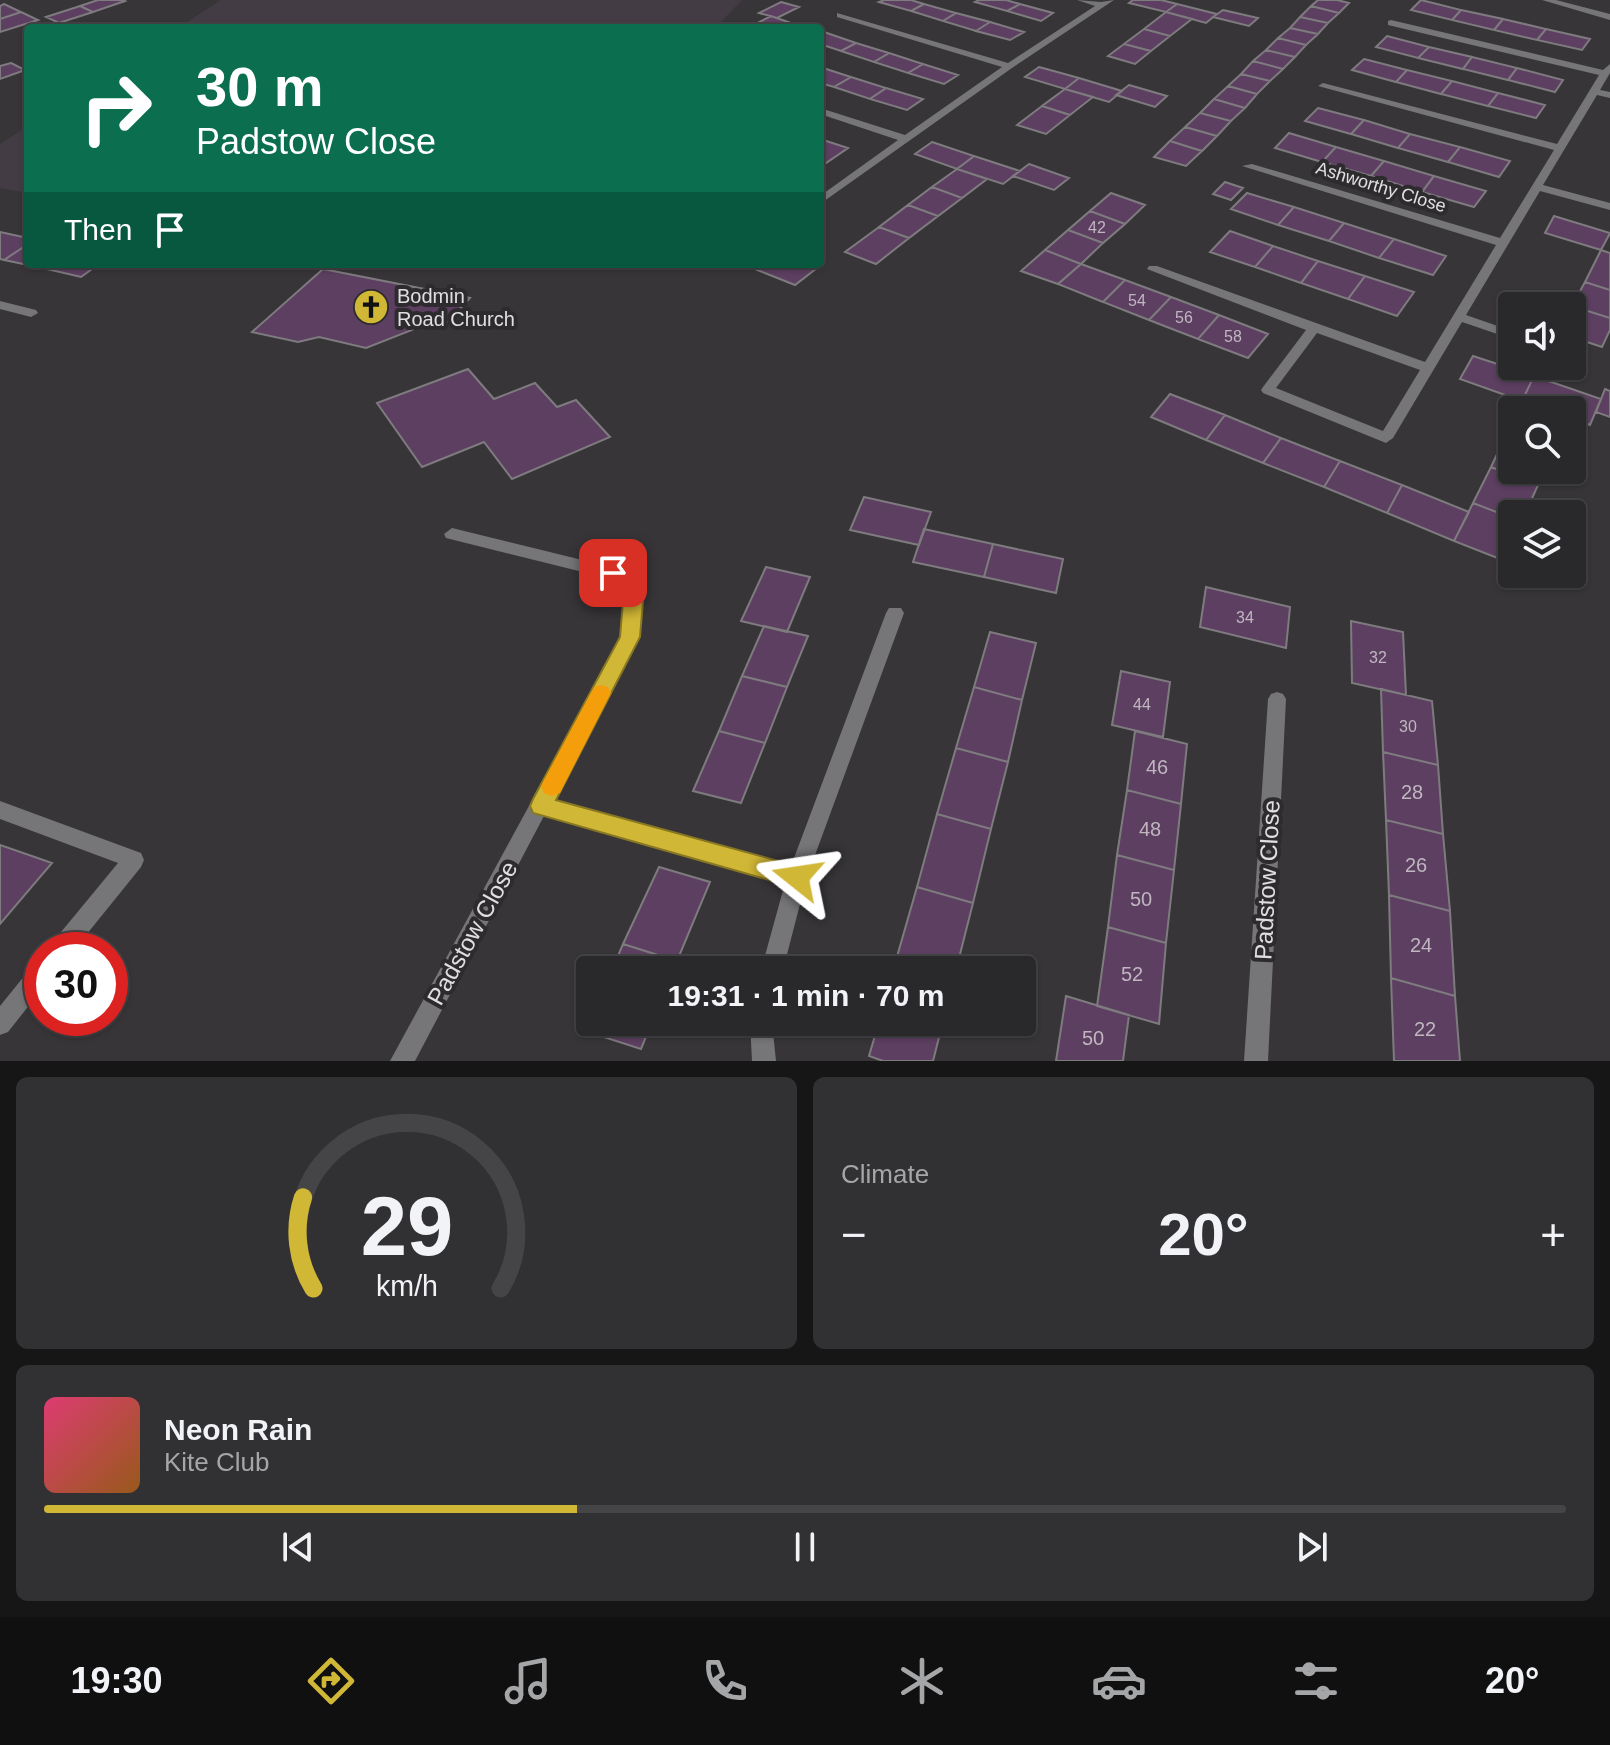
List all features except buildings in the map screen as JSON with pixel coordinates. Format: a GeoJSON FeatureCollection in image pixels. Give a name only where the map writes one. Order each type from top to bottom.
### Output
{"type":"FeatureCollection","features":[{"type":"Feature","properties":{"kind":"street"},"geometry":{"type":"LineString","coordinates":[[1081,0],[1106,3]]}},
{"type":"Feature","properties":{"kind":"street"},"geometry":{"type":"LineString","coordinates":[[1546,0],[1610,17]]}},
{"type":"Feature","properties":{"kind":"street"},"geometry":{"type":"LineString","coordinates":[[824,198],[1009,66],[1106,3]]}},
{"type":"Feature","properties":{"kind":"street"},"geometry":{"type":"LineString","coordinates":[[840,15],[1009,66]]}},
{"type":"Feature","properties":{"kind":"street"},"geometry":{"type":"LineString","coordinates":[[1314,328],[1268,390],[1386,438],[1608,70],[1391,23]]}},
{"type":"Feature","properties":{"kind":"street"},"geometry":{"type":"LineString","coordinates":[[1323,86],[1560,148]]}},
{"type":"Feature","properties":{"kind":"street"},"geometry":{"type":"LineString","coordinates":[[1594,91],[1610,95]]}},
{"type":"Feature","properties":{"kind":"street"},"geometry":{"type":"LineString","coordinates":[[824,112],[905,139]]}},
{"type":"Feature","properties":{"kind":"street","name":"Ashworthy Close"},"geometry":{"type":"LineString","coordinates":[[1248,166],[1503,243]]}},
{"type":"Feature","properties":{"kind":"street"},"geometry":{"type":"LineString","coordinates":[[824,183],[837,188]]}},
{"type":"Feature","properties":{"kind":"street"},"geometry":{"type":"LineString","coordinates":[[1537,187],[1610,207]]}},
{"type":"Feature","properties":{"kind":"street"},"geometry":{"type":"LineString","coordinates":[[1153,269],[1429,368]]}},
{"type":"Feature","properties":{"kind":"street"},"geometry":{"type":"LineString","coordinates":[[0,305],[31,313]]}},
{"type":"Feature","properties":{"kind":"street"},"geometry":{"type":"LineString","coordinates":[[1459,317],[1498,330]]}},
{"type":"Feature","properties":{"kind":"street","name":"Padstow Close"},"geometry":{"type":"LineString","coordinates":[[402,1061],[630,637],[633,601],[613,573],[452,534]]}},
{"type":"Feature","properties":{"kind":"street"},"geometry":{"type":"LineString","coordinates":[[776,956],[797,877],[895,613]]}},
{"type":"Feature","properties":{"kind":"street","name":"Padstow Close"},"geometry":{"type":"LineString","coordinates":[[1256,1061],[1277,699]]}},
{"type":"Feature","properties":{"kind":"street"},"geometry":{"type":"LineString","coordinates":[[541,806],[797,877]]}},
{"type":"Feature","properties":{"kind":"street"},"geometry":{"type":"LineString","coordinates":[[0,810],[134,860],[75,932]]}},
{"type":"Feature","properties":{"kind":"street"},"geometry":{"type":"LineString","coordinates":[[0,1024],[24,994]]}},
{"type":"Feature","properties":{"kind":"street"},"geometry":{"type":"LineString","coordinates":[[762,1036],[764,1061]]}},
{"type":"Feature","properties":{"kind":"shaded area"},"geometry":{"type":"Polygon","coordinates":[[[221,0],[742,0],[719,24],[184,24],[221,0]]]}},
{"type":"Feature","properties":{"kind":"shaded area"},"geometry":{"type":"Polygon","coordinates":[[[24,129],[24,192],[0,188],[0,144],[24,129]]]}},
{"type":"Feature","properties":{"kind":"slow traffic"},"geometry":{"type":"LineString","coordinates":[[552,786],[601,693]]}},
{"type":"Feature","properties":{"kind":"place","name":"Bodmin Road Church"},"geometry":{"type":"Point","coordinates":[371,307]}},
{"type":"Feature","properties":{"kind":"route"},"geometry":{"type":"LineString","coordinates":[[613,573],[633,601],[630,637],[541,806],[797,877]]}}]}
